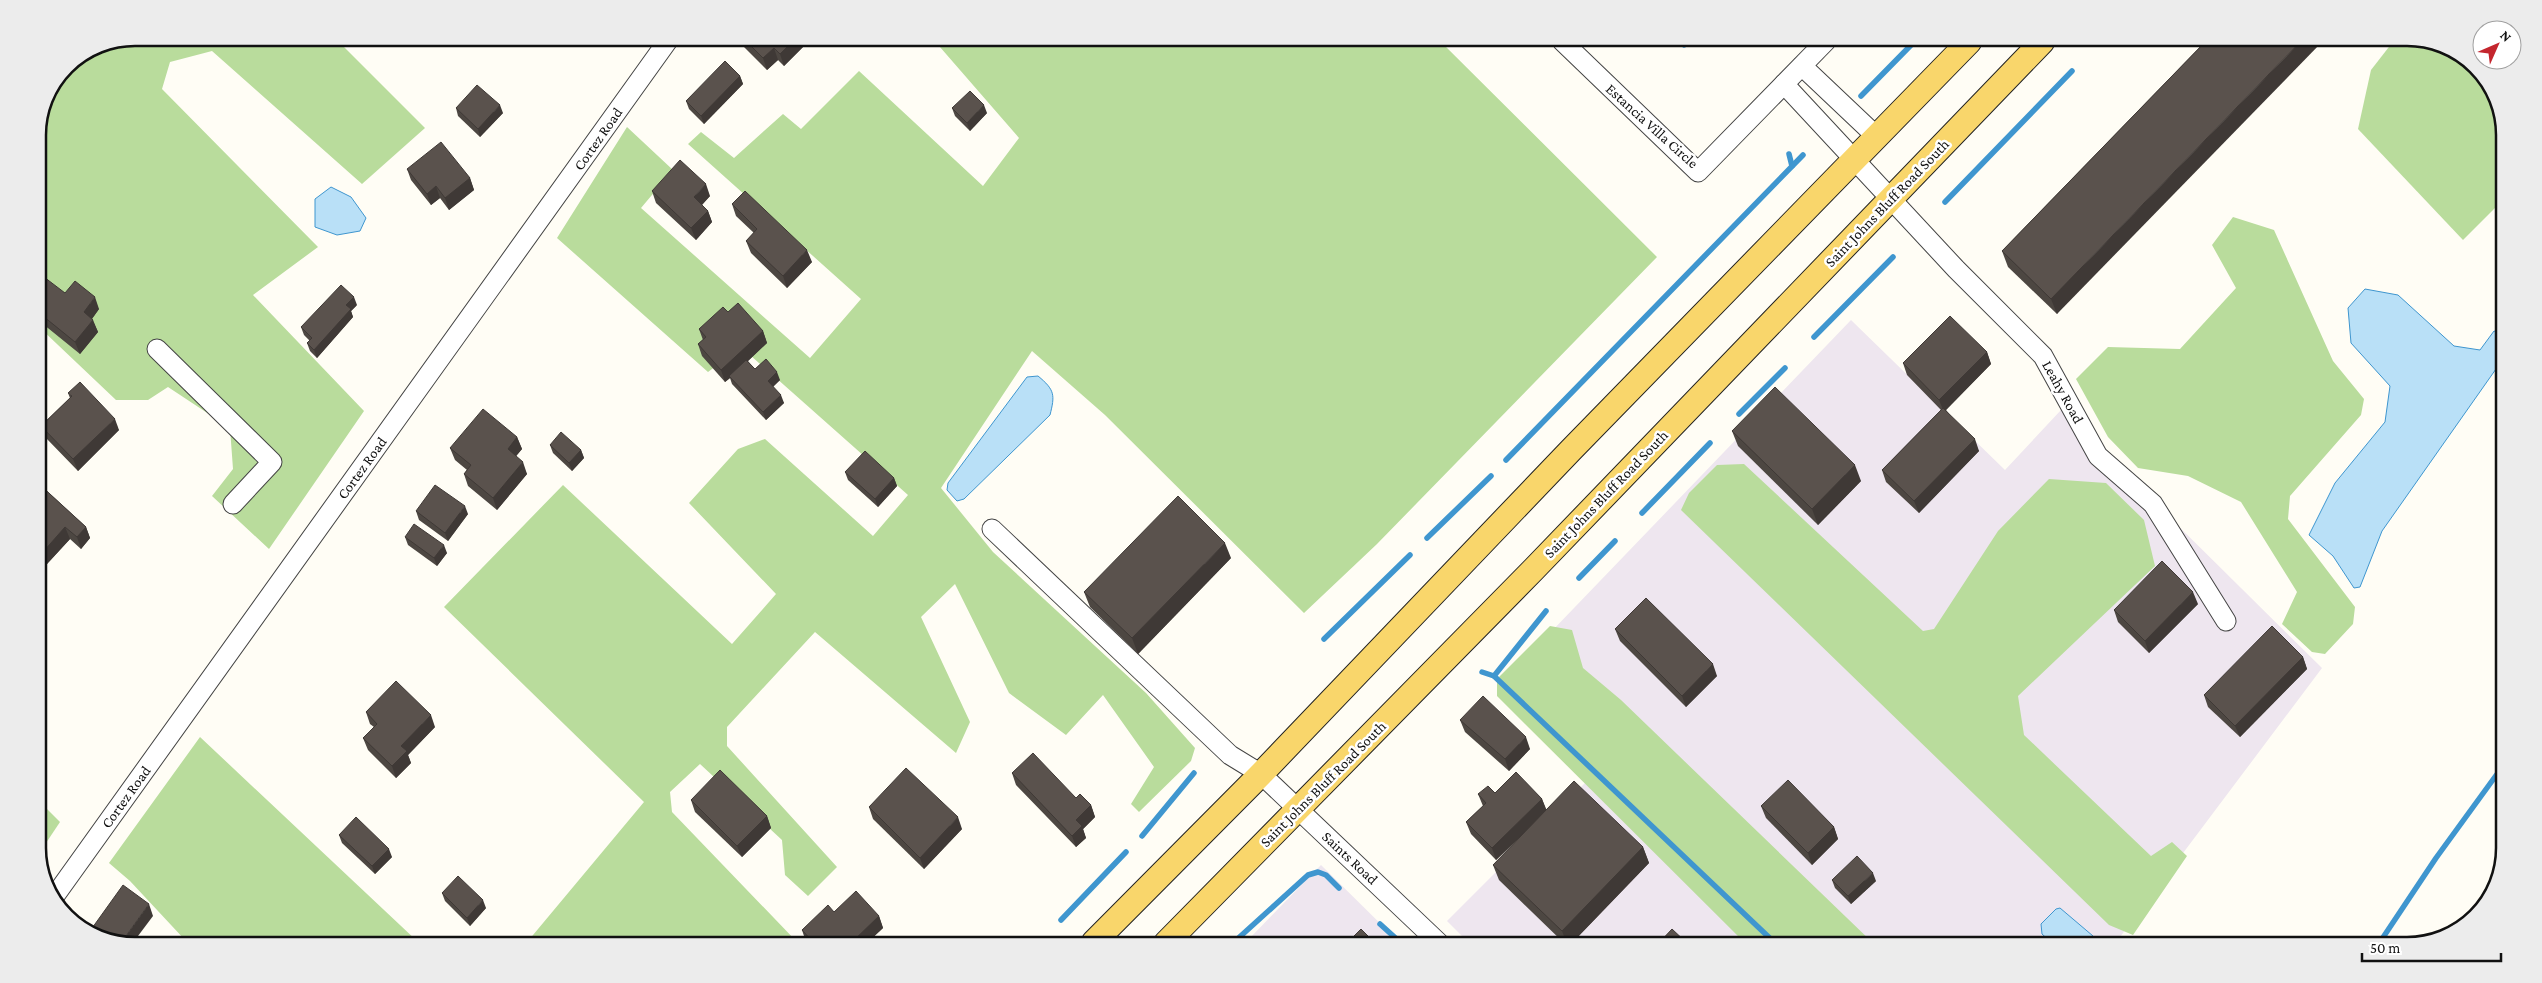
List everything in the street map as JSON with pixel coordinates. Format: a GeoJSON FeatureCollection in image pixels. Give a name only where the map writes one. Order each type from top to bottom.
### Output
{"type":"FeatureCollection","features":[{"type":"Feature","properties":{"kind":"main road"},"geometry":{"type":"LineString","coordinates":[[1099,937],[1261,774],[1578,443],[1966,46]]}},
{"type":"Feature","properties":{"kind":"main road","name":"Saint Johns Bluff Road South"},"geometry":{"type":"LineString","coordinates":[[1172,937],[1892,200],[2038,46]]}},
{"type":"Feature","properties":{"kind":"street","name":"Cortez Road"},"geometry":{"type":"LineString","coordinates":[[58,892],[664,46]]}},
{"type":"Feature","properties":{"kind":"street","name":"Estancia Villa Circle"},"geometry":{"type":"LineString","coordinates":[[1567,46],[1698,172],[1821,46]]}},
{"type":"Feature","properties":{"kind":"street"},"geometry":{"type":"LineString","coordinates":[[1802,66],[1877,137]]}},
{"type":"Feature","properties":{"kind":"street","name":"Leahy Road"},"geometry":{"type":"LineString","coordinates":[[1784,84],[1956,269],[2043,356],[2098,456],[2153,504],[2226,621]]}},
{"type":"Feature","properties":{"kind":"street"},"geometry":{"type":"LineString","coordinates":[[156,349],[272,462],[233,504]]}},
{"type":"Feature","properties":{"kind":"street","name":"Saints Road"},"geometry":{"type":"LineString","coordinates":[[992,529],[1230,755],[1261,774],[1433,937]]}},
{"type":"Feature","properties":{"kind":"shaded area"},"geometry":{"type":"Polygon","coordinates":[[[1851,320],[2005,470],[2061,410],[2322,668],[2120,937],[1463,937],[1447,921],[1590,778],[1499,686],[1851,320]]]}},
{"type":"Feature","properties":{"kind":"shaded area"},"geometry":{"type":"Polygon","coordinates":[[[1321,865],[1394,937],[1251,937],[1321,865]]]}},
{"type":"Feature","properties":{"kind":"green space"},"geometry":{"type":"Polygon","coordinates":[[[129,46],[343,46],[425,128],[362,184],[212,51],[170,62],[162,89],[318,247],[253,295],[364,411],[269,549],[212,496],[233,469],[230,428],[168,387],[148,400],[116,400],[46,334],[46,135],[49,112],[61,86],[72,72],[96,55],[112,49],[129,46]]]}},
{"type":"Feature","properties":{"kind":"green space"},"geometry":{"type":"Polygon","coordinates":[[[939,46],[1445,46],[1657,257],[1377,544],[1304,613],[1105,415],[1032,351],[941,488],[993,552],[1146,693],[1195,748],[1191,761],[1139,812],[1131,804],[1154,767],[1103,695],[1066,735],[1009,693],[955,584],[921,617],[970,722],[956,753],[815,632],[727,727],[727,746],[837,867],[808,896],[785,875],[782,840],[700,764],[670,792],[672,812],[792,937],[531,937],[644,802],[444,607],[563,485],[732,644],[776,594],[689,503],[738,449],[765,439],[873,536],[908,495],[741,347],[708,372],[557,238],[627,127],[673,170],[641,208],[810,358],[861,299],[688,144],[701,132],[734,158],[783,114],[801,129],[859,71],[983,186],[1019,138],[939,46]]]}},
{"type":"Feature","properties":{"kind":"green space"},"geometry":{"type":"Polygon","coordinates":[[[2390,46],[2424,48],[2451,58],[2470,72],[2477,81],[2484,91],[2493,112],[2496,129],[2496,207],[2463,240],[2358,129],[2371,70],[2390,46]]]}},
{"type":"Feature","properties":{"kind":"green space"},"geometry":{"type":"Polygon","coordinates":[[[2233,217],[2274,230],[2333,361],[2364,399],[2361,415],[2290,496],[2288,519],[2355,607],[2353,624],[2325,654],[2312,652],[2282,624],[2297,592],[2241,502],[2188,476],[2138,468],[2108,437],[2076,379],[2108,347],[2180,349],[2236,288],[2212,245],[2233,217]]]}},
{"type":"Feature","properties":{"kind":"green space"},"geometry":{"type":"Polygon","coordinates":[[[1744,464],[1923,631],[1934,629],[1998,531],[2049,479],[2106,483],[2144,520],[2155,566],[2018,696],[2024,735],[2151,856],[2172,842],[2187,856],[2133,935],[2109,925],[1681,510],[1689,493],[1717,465],[1744,464]]]}},
{"type":"Feature","properties":{"kind":"green space"},"geometry":{"type":"Polygon","coordinates":[[[1550,626],[1572,630],[1583,668],[1621,700],[1867,937],[1739,937],[1497,696],[1497,679],[1550,626]]]}},
{"type":"Feature","properties":{"kind":"green space"},"geometry":{"type":"Polygon","coordinates":[[[200,737],[413,937],[182,937],[130,881],[109,863],[200,737]]]}},
{"type":"Feature","properties":{"kind":"green space"},"geometry":{"type":"Polygon","coordinates":[[[46,808],[60,822],[46,843],[46,808]]]}},
{"type":"Feature","properties":{"kind":"water"},"geometry":{"type":"Polygon","coordinates":[[[331,187],[351,197],[366,218],[360,231],[337,235],[315,227],[315,199],[331,187]]]}},
{"type":"Feature","properties":{"kind":"water"},"geometry":{"type":"Polygon","coordinates":[[[2365,289],[2398,295],[2454,346],[2480,350],[2494,331],[2496,332],[2496,369],[2382,531],[2360,587],[2354,588],[2333,556],[2309,535],[2335,483],[2385,422],[2390,386],[2351,343],[2348,308],[2365,289]]]}},
{"type":"Feature","properties":{"kind":"water"},"geometry":{"type":"Polygon","coordinates":[[[1038,376],[1051,389],[1053,402],[1050,415],[964,499],[957,501],[947,490],[948,483],[1027,377],[1038,376]]]}},
{"type":"Feature","properties":{"kind":"water"},"geometry":{"type":"Polygon","coordinates":[[[2060,908],[2093,937],[2045,937],[2042,934],[2041,924],[2056,909],[2060,908]]]}},
{"type":"Feature","properties":{"kind":"building"},"geometry":{"type":"Polygon","coordinates":[[[751,46],[788,46],[780,54],[774,48],[763,58],[751,46]]]}},
{"type":"Feature","properties":{"kind":"building"},"geometry":{"type":"Polygon","coordinates":[[[2201,46],[2296,46],[2051,299],[2002,251],[2201,46]]]}},
{"type":"Feature","properties":{"kind":"building"},"geometry":{"type":"Polygon","coordinates":[[[725,61],[740,76],[701,116],[686,101],[725,61]]]}},
{"type":"Feature","properties":{"kind":"building"},"geometry":{"type":"Polygon","coordinates":[[[477,85],[500,105],[478,129],[456,108],[477,85]]]}},
{"type":"Feature","properties":{"kind":"building"},"geometry":{"type":"Polygon","coordinates":[[[970,91],[984,105],[967,123],[952,108],[970,91]]]}},
{"type":"Feature","properties":{"kind":"building"},"geometry":{"type":"Polygon","coordinates":[[[441,142],[470,178],[445,198],[436,186],[427,194],[407,169],[441,142]]]}},
{"type":"Feature","properties":{"kind":"building"},"geometry":{"type":"Polygon","coordinates":[[[680,160],[706,184],[694,197],[708,211],[691,228],[652,191],[680,160]]]}},
{"type":"Feature","properties":{"kind":"building"},"geometry":{"type":"Polygon","coordinates":[[[745,191],[807,250],[783,276],[746,241],[757,229],[732,204],[745,191]]]}},
{"type":"Feature","properties":{"kind":"building"},"geometry":{"type":"Polygon","coordinates":[[[46,279],[65,293],[75,281],[95,297],[84,312],[93,320],[75,342],[46,318],[46,279]]]}},
{"type":"Feature","properties":{"kind":"building"},"geometry":{"type":"Polygon","coordinates":[[[341,285],[354,297],[346,305],[351,309],[314,350],[307,343],[312,338],[301,327],[341,285]]]}},
{"type":"Feature","properties":{"kind":"building"},"geometry":{"type":"Polygon","coordinates":[[[738,303],[763,331],[721,370],[698,344],[706,337],[699,329],[723,307],[728,312],[738,303]]]}},
{"type":"Feature","properties":{"kind":"building"},"geometry":{"type":"Polygon","coordinates":[[[1950,316],[1987,352],[1939,400],[1903,363],[1950,316]]]}},
{"type":"Feature","properties":{"kind":"building"},"geometry":{"type":"Polygon","coordinates":[[[766,359],[777,372],[768,381],[781,395],[763,412],[729,376],[746,360],[755,369],[766,359]]]}},
{"type":"Feature","properties":{"kind":"building"},"geometry":{"type":"Polygon","coordinates":[[[80,382],[115,419],[73,459],[46,431],[46,421],[72,396],[68,393],[80,382]]]}},
{"type":"Feature","properties":{"kind":"building"},"geometry":{"type":"Polygon","coordinates":[[[1775,387],[1855,465],[1812,509],[1732,431],[1775,387]]]}},
{"type":"Feature","properties":{"kind":"building"},"geometry":{"type":"Polygon","coordinates":[[[1943,408],[1975,439],[1914,501],[1882,470],[1943,408]]]}},
{"type":"Feature","properties":{"kind":"building"},"geometry":{"type":"Polygon","coordinates":[[[483,409],[517,437],[508,449],[523,462],[493,498],[464,474],[471,465],[450,448],[483,409]]]}},
{"type":"Feature","properties":{"kind":"building"},"geometry":{"type":"Polygon","coordinates":[[[561,432],[581,450],[569,463],[550,445],[561,432]]]}},
{"type":"Feature","properties":{"kind":"building"},"geometry":{"type":"Polygon","coordinates":[[[865,451],[894,478],[875,499],[845,472],[865,451]]]}},
{"type":"Feature","properties":{"kind":"building"},"geometry":{"type":"Polygon","coordinates":[[[435,485],[465,506],[445,533],[416,511],[435,485]]]}},
{"type":"Feature","properties":{"kind":"building"},"geometry":{"type":"Polygon","coordinates":[[[46,490],[86,527],[77,537],[65,527],[46,549],[46,490]]]}},
{"type":"Feature","properties":{"kind":"building"},"geometry":{"type":"Polygon","coordinates":[[[1178,496],[1225,543],[1132,638],[1084,592],[1178,496]]]}},
{"type":"Feature","properties":{"kind":"building"},"geometry":{"type":"Polygon","coordinates":[[[414,524],[444,545],[434,558],[405,537],[414,524]]]}},
{"type":"Feature","properties":{"kind":"building"},"geometry":{"type":"Polygon","coordinates":[[[2162,561],[2193,592],[2145,641],[2114,610],[2162,561]]]}},
{"type":"Feature","properties":{"kind":"building"},"geometry":{"type":"Polygon","coordinates":[[[1646,598],[1713,664],[1682,696],[1615,629],[1646,598]]]}},
{"type":"Feature","properties":{"kind":"building"},"geometry":{"type":"Polygon","coordinates":[[[2272,626],[2303,657],[2235,726],[2204,695],[2272,626]]]}},
{"type":"Feature","properties":{"kind":"building"},"geometry":{"type":"Polygon","coordinates":[[[396,681],[431,715],[401,746],[407,751],[392,766],[363,738],[377,724],[366,712],[396,681]]]}},
{"type":"Feature","properties":{"kind":"building"},"geometry":{"type":"Polygon","coordinates":[[[1483,696],[1526,737],[1505,759],[1460,720],[1483,696]]]}},
{"type":"Feature","properties":{"kind":"building"},"geometry":{"type":"Polygon","coordinates":[[[1033,753],[1076,798],[1080,794],[1091,805],[1076,820],[1082,826],[1072,836],[1012,773],[1033,753]]]}},
{"type":"Feature","properties":{"kind":"building"},"geometry":{"type":"Polygon","coordinates":[[[906,768],[958,817],[920,858],[869,807],[906,768]]]}},
{"type":"Feature","properties":{"kind":"building"},"geometry":{"type":"Polygon","coordinates":[[[720,770],[767,816],[737,846],[691,800],[720,770]]]}},
{"type":"Feature","properties":{"kind":"building"},"geometry":{"type":"Polygon","coordinates":[[[1516,772],[1542,799],[1492,848],[1466,822],[1486,803],[1478,794],[1488,786],[1495,793],[1516,772]]]}},
{"type":"Feature","properties":{"kind":"building"},"geometry":{"type":"Polygon","coordinates":[[[1788,780],[1834,827],[1808,853],[1761,806],[1788,780]]]}},
{"type":"Feature","properties":{"kind":"building"},"geometry":{"type":"Polygon","coordinates":[[[1574,781],[1643,847],[1562,931],[1493,865],[1574,781]]]}},
{"type":"Feature","properties":{"kind":"building"},"geometry":{"type":"Polygon","coordinates":[[[356,817],[389,849],[372,866],[339,835],[356,817]]]}},
{"type":"Feature","properties":{"kind":"building"},"geometry":{"type":"Polygon","coordinates":[[[1857,856],[1873,873],[1848,896],[1832,880],[1857,856]]]}},
{"type":"Feature","properties":{"kind":"building"},"geometry":{"type":"Polygon","coordinates":[[[458,876],[483,900],[467,918],[442,893],[458,876]]]}},
{"type":"Feature","properties":{"kind":"building"},"geometry":{"type":"Polygon","coordinates":[[[123,885],[149,904],[126,936],[93,926],[123,885]]]}},
{"type":"Feature","properties":{"kind":"building"},"geometry":{"type":"Polygon","coordinates":[[[856,891],[879,916],[857,937],[808,937],[802,930],[828,905],[834,912],[856,891]]]}},
{"type":"Feature","properties":{"kind":"building"},"geometry":{"type":"Polygon","coordinates":[[[1361,929],[1369,937],[1353,937],[1361,929]]]}},
{"type":"Feature","properties":{"kind":"building"},"geometry":{"type":"Polygon","coordinates":[[[1672,929],[1681,937],[1665,937],[1672,929]]]}},
{"type":"Feature","properties":{"kind":"waterway"},"geometry":{"type":"LineString","coordinates":[[1861,96],[1910,46]]}},
{"type":"Feature","properties":{"kind":"waterway"},"geometry":{"type":"LineString","coordinates":[[1945,202],[2072,71]]}},
{"type":"Feature","properties":{"kind":"waterway"},"geometry":{"type":"LineString","coordinates":[[1789,154],[1792,166]]}},
{"type":"Feature","properties":{"kind":"waterway"},"geometry":{"type":"LineString","coordinates":[[1506,460],[1803,155]]}},
{"type":"Feature","properties":{"kind":"waterway"},"geometry":{"type":"LineString","coordinates":[[1814,337],[1893,257]]}},
{"type":"Feature","properties":{"kind":"waterway"},"geometry":{"type":"LineString","coordinates":[[1739,414],[1785,368]]}},
{"type":"Feature","properties":{"kind":"waterway"},"geometry":{"type":"LineString","coordinates":[[1642,513],[1710,443]]}},
{"type":"Feature","properties":{"kind":"waterway"},"geometry":{"type":"LineString","coordinates":[[1427,538],[1491,476]]}},
{"type":"Feature","properties":{"kind":"waterway"},"geometry":{"type":"LineString","coordinates":[[1579,578],[1615,541]]}},
{"type":"Feature","properties":{"kind":"waterway"},"geometry":{"type":"LineString","coordinates":[[1324,639],[1410,555]]}},
{"type":"Feature","properties":{"kind":"waterway"},"geometry":{"type":"LineString","coordinates":[[1482,672],[1494,676],[1546,611]]}},
{"type":"Feature","properties":{"kind":"waterway"},"geometry":{"type":"LineString","coordinates":[[1494,676],[1769,937]]}},
{"type":"Feature","properties":{"kind":"waterway"},"geometry":{"type":"LineString","coordinates":[[1142,836],[1194,773]]}},
{"type":"Feature","properties":{"kind":"waterway"},"geometry":{"type":"LineString","coordinates":[[2383,937],[2436,858],[2496,776]]}},
{"type":"Feature","properties":{"kind":"waterway"},"geometry":{"type":"LineString","coordinates":[[1061,920],[1126,852]]}},
{"type":"Feature","properties":{"kind":"waterway"},"geometry":{"type":"LineString","coordinates":[[1240,937],[1308,875],[1318,872],[1326,875],[1339,888]]}},
{"type":"Feature","properties":{"kind":"waterway"},"geometry":{"type":"LineString","coordinates":[[1380,924],[1394,937]]}}]}
